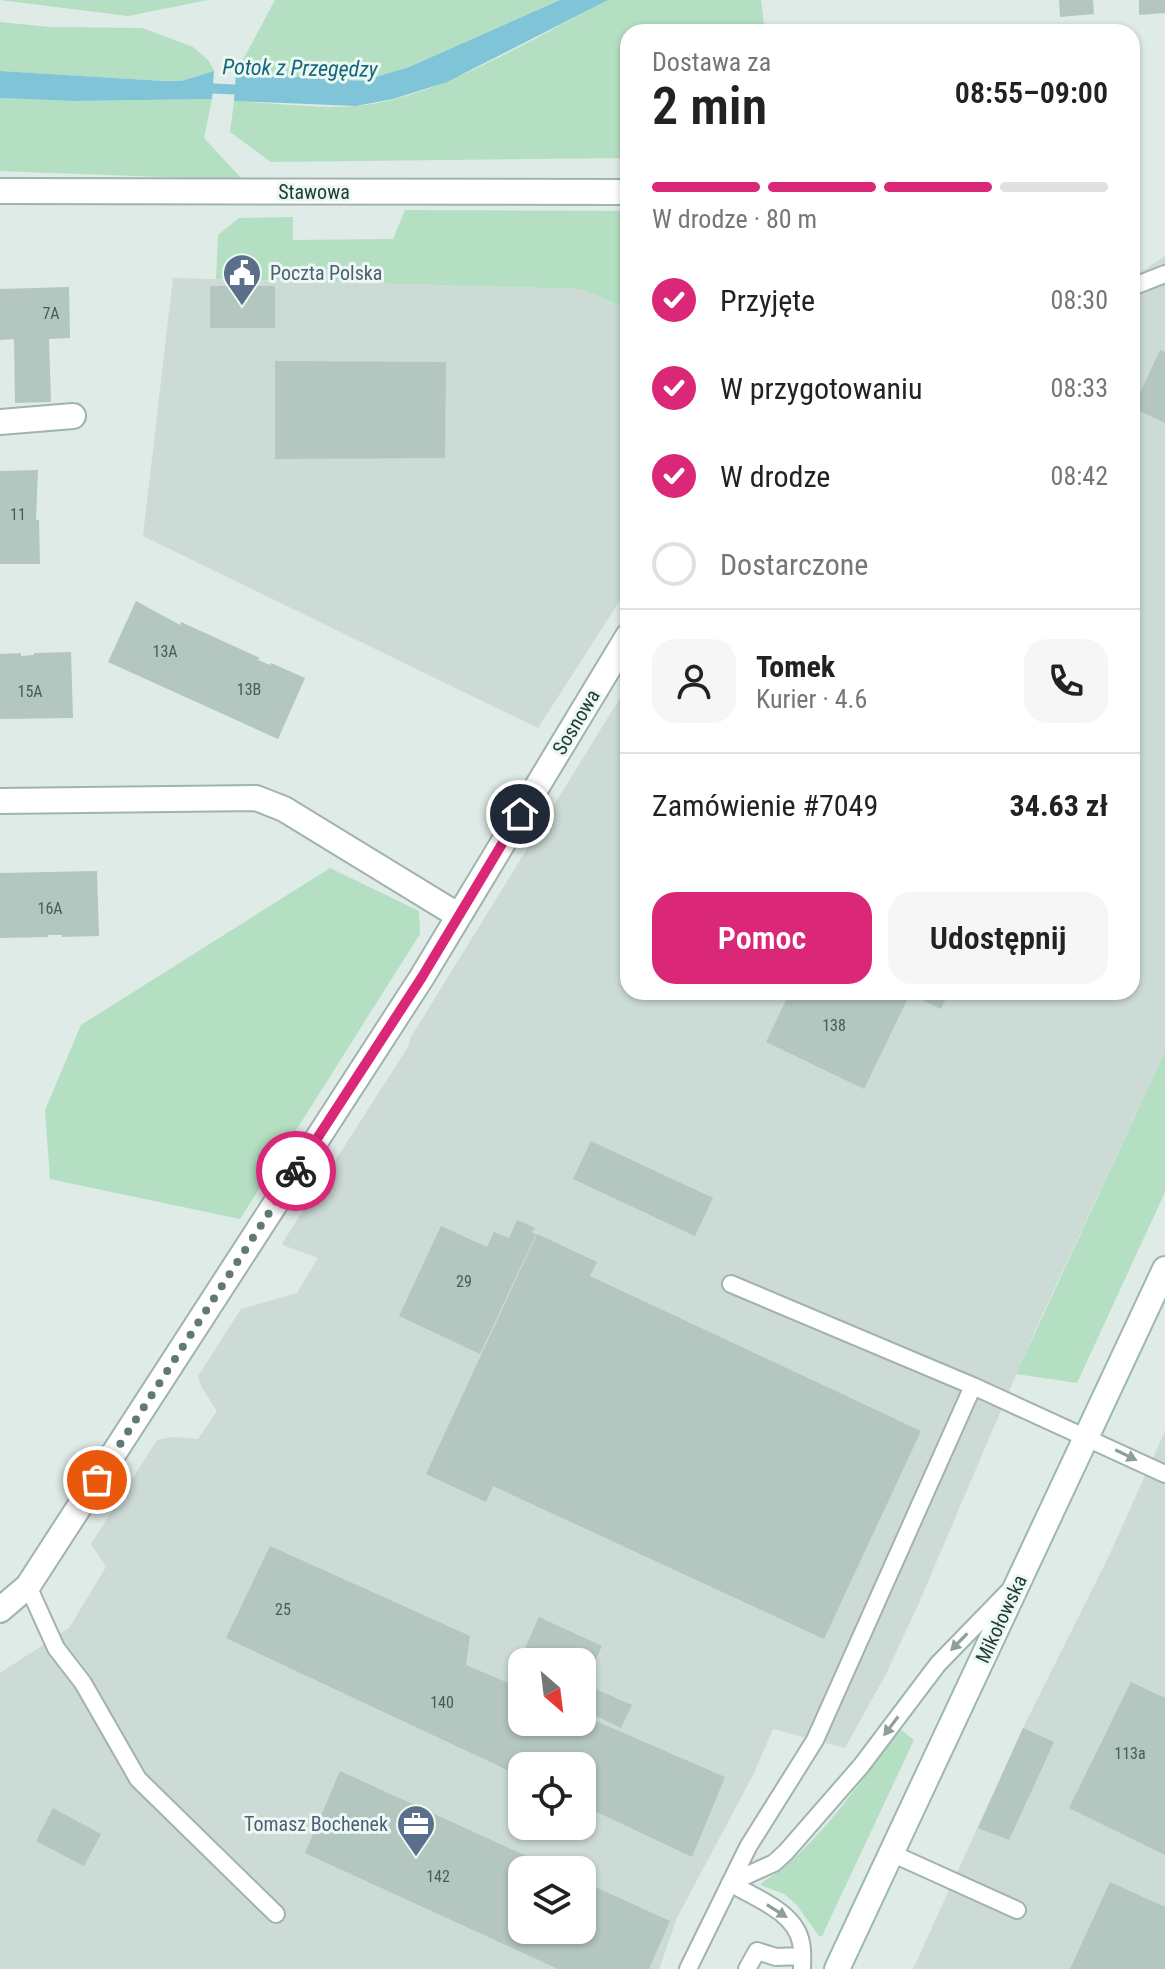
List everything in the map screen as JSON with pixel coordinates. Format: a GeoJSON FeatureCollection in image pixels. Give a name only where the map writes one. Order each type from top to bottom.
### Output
{"type":"FeatureCollection","features":[{"type":"Feature","properties":{"kind":"street","name":"Stawowa"},"geometry":{"type":"LineString","coordinates":[[0,191],[620,192]]}},
{"type":"Feature","properties":{"kind":"street"},"geometry":{"type":"LineString","coordinates":[[0,422],[73,416]]}},
{"type":"Feature","properties":{"kind":"street","name":"Sosnowa"},"geometry":{"type":"LineString","coordinates":[[0,1610],[28,1586],[405,1004],[620,649]]}},
{"type":"Feature","properties":{"kind":"street"},"geometry":{"type":"LineString","coordinates":[[0,801],[256,798],[284,809],[459,916]]}},
{"type":"Feature","properties":{"kind":"street","name":"Mikołowska"},"geometry":{"type":"LineString","coordinates":[[837,1969],[1165,1269]]}},
{"type":"Feature","properties":{"kind":"lane"},"geometry":{"type":"LineString","coordinates":[[1140,284],[1165,274]]}},
{"type":"Feature","properties":{"kind":"lane"},"geometry":{"type":"LineString","coordinates":[[731,1284],[1086,1435],[1165,1474]]}},
{"type":"Feature","properties":{"kind":"lane"},"geometry":{"type":"LineString","coordinates":[[688,1969],[748,1847],[815,1740],[973,1386]]}},
{"type":"Feature","properties":{"kind":"lane"},"geometry":{"type":"LineString","coordinates":[[730,1883],[774,1863],[786,1852],[861,1766],[938,1664],[1019,1580]]}},
{"type":"Feature","properties":{"kind":"lane"},"geometry":{"type":"LineString","coordinates":[[28,1586],[56,1648],[83,1683],[138,1779],[276,1914]]}},
{"type":"Feature","properties":{"kind":"lane"},"geometry":{"type":"LineString","coordinates":[[891,1853],[1017,1910]]}},
{"type":"Feature","properties":{"kind":"lane"},"geometry":{"type":"LineString","coordinates":[[730,1883],[787,1917],[801,1940],[802,1962],[757,1951],[747,1969]]}},
{"type":"Feature","properties":{"kind":"shaded area"},"geometry":{"type":"Polygon","coordinates":[[[181,209],[173,278],[582,289],[620,306],[620,600],[538,728],[143,536],[181,209]]]}},
{"type":"Feature","properties":{"kind":"shaded area"},"geometry":{"type":"Polygon","coordinates":[[[1165,256],[1165,1051],[1037,1326],[918,1605],[885,1676],[845,1748],[773,1729],[754,1773],[677,1918],[659,1969],[0,1969],[0,1673],[69,1628],[106,1567],[91,1544],[157,1440],[173,1437],[198,1439],[217,1411],[198,1376],[241,1309],[297,1293],[318,1258],[283,1245],[283,1242],[408,1047],[411,1037],[620,698],[620,1000],[1140,1000],[1140,273],[1165,256]]]}},
{"type":"Feature","properties":{"kind":"shaded area"},"geometry":{"type":"Polygon","coordinates":[[[1165,1431],[1165,1969],[913,1969],[1024,1726],[1108,1558],[1165,1431]]]}},
{"type":"Feature","properties":{"kind":"green space"},"geometry":{"type":"Polygon","coordinates":[[[0,0],[208,0],[128,16],[0,0]]]}},
{"type":"Feature","properties":{"kind":"green space"},"geometry":{"type":"Polygon","coordinates":[[[275,0],[560,0],[409,67],[362,81],[236,73],[275,0]]]}},
{"type":"Feature","properties":{"kind":"green space"},"geometry":{"type":"Polygon","coordinates":[[[608,0],[761,0],[764,24],[620,24],[620,158],[271,162],[230,132],[234,101],[326,107],[387,101],[452,79],[608,0]]]}},
{"type":"Feature","properties":{"kind":"green space"},"geometry":{"type":"Polygon","coordinates":[[[0,22],[50,27],[142,28],[193,47],[209,61],[214,71],[181,81],[164,81],[0,71],[0,22]]]}},
{"type":"Feature","properties":{"kind":"green space"},"geometry":{"type":"Polygon","coordinates":[[[0,98],[73,101],[212,99],[204,138],[243,180],[0,171],[0,98]]]}},
{"type":"Feature","properties":{"kind":"green space"},"geometry":{"type":"Polygon","coordinates":[[[405,210],[620,211],[620,306],[582,289],[216,279],[218,235],[239,218],[293,217],[293,240],[393,239],[405,210]]]}},
{"type":"Feature","properties":{"kind":"green space"},"geometry":{"type":"Polygon","coordinates":[[[330,868],[419,911],[420,934],[240,1219],[50,1179],[45,1110],[81,1025],[330,868]]]}},
{"type":"Feature","properties":{"kind":"green space"},"geometry":{"type":"Polygon","coordinates":[[[1165,1051],[1165,1192],[1077,1383],[1016,1374],[1165,1051]]]}},
{"type":"Feature","properties":{"kind":"green space"},"geometry":{"type":"Polygon","coordinates":[[[900,1729],[914,1740],[822,1936],[819,1936],[796,1904],[784,1894],[761,1883],[819,1834],[900,1729]]]}},
{"type":"Feature","properties":{"kind":"water"},"geometry":{"type":"Polygon","coordinates":[[[560,0],[608,0],[447,82],[393,99],[356,106],[234,101],[236,73],[362,81],[409,67],[560,0]]]}},
{"type":"Feature","properties":{"kind":"water"},"geometry":{"type":"Polygon","coordinates":[[[0,71],[181,81],[214,71],[212,99],[73,101],[0,98],[0,71]]]}},
{"type":"Feature","properties":{"kind":"building"},"geometry":{"type":"Polygon","coordinates":[[[1059,0],[1093,0],[1094,14],[1060,17],[1059,0]]]}},
{"type":"Feature","properties":{"kind":"building"},"geometry":{"type":"Polygon","coordinates":[[[1139,0],[1165,0],[1165,13],[1139,15],[1139,0]]]}},
{"type":"Feature","properties":{"kind":"building","name":"Poczta Polska"},"geometry":{"type":"Polygon","coordinates":[[[210,286],[275,286],[275,328],[210,328],[210,286]]]}},
{"type":"Feature","properties":{"kind":"building"},"geometry":{"type":"Polygon","coordinates":[[[69,287],[70,338],[49,339],[51,402],[15,403],[14,339],[0,340],[0,289],[69,287]]]}},
{"type":"Feature","properties":{"kind":"building"},"geometry":{"type":"Polygon","coordinates":[[[1160,350],[1165,352],[1165,423],[1140,411],[1140,393],[1160,350]]]}},
{"type":"Feature","properties":{"kind":"building"},"geometry":{"type":"Polygon","coordinates":[[[275,361],[446,362],[445,458],[275,459],[275,361]]]}},
{"type":"Feature","properties":{"kind":"building"},"geometry":{"type":"Polygon","coordinates":[[[38,470],[36,520],[39,520],[40,564],[0,564],[0,471],[38,470]]]}},
{"type":"Feature","properties":{"kind":"building"},"geometry":{"type":"Polygon","coordinates":[[[136,601],[180,625],[181,622],[260,658],[258,660],[305,678],[278,739],[108,662],[136,601]]]}},
{"type":"Feature","properties":{"kind":"building"},"geometry":{"type":"Polygon","coordinates":[[[71,652],[73,718],[0,719],[0,654],[21,653],[21,656],[71,652]]]}},
{"type":"Feature","properties":{"kind":"building"},"geometry":{"type":"Polygon","coordinates":[[[97,871],[99,936],[0,938],[0,873],[97,871]]]}},
{"type":"Feature","properties":{"kind":"building"},"geometry":{"type":"Polygon","coordinates":[[[786,1000],[907,1000],[864,1089],[766,1042],[786,1000]]]}},
{"type":"Feature","properties":{"kind":"building"},"geometry":{"type":"Polygon","coordinates":[[[922,1000],[945,1000],[941,1009],[922,1000]]]}},
{"type":"Feature","properties":{"kind":"building"},"geometry":{"type":"Polygon","coordinates":[[[591,1141],[713,1198],[695,1236],[573,1179],[591,1141]]]}},
{"type":"Feature","properties":{"kind":"building"},"geometry":{"type":"Polygon","coordinates":[[[517,1220],[535,1228],[532,1232],[536,1234],[480,1354],[399,1316],[441,1226],[487,1247],[494,1232],[509,1238],[517,1220]]]}},
{"type":"Feature","properties":{"kind":"building"},"geometry":{"type":"Polygon","coordinates":[[[537,1234],[597,1262],[590,1276],[921,1431],[824,1639],[493,1486],[486,1502],[426,1474],[537,1234]]]}},
{"type":"Feature","properties":{"kind":"building"},"geometry":{"type":"Polygon","coordinates":[[[270,1546],[470,1636],[466,1665],[508,1683],[508,1736],[596,1736],[596,1721],[725,1777],[692,1857],[596,1812],[596,1752],[508,1752],[508,1770],[226,1638],[270,1546]]]}},
{"type":"Feature","properties":{"kind":"building"},"geometry":{"type":"Polygon","coordinates":[[[539,1617],[602,1646],[596,1659],[596,1648],[525,1648],[539,1617]]]}},
{"type":"Feature","properties":{"kind":"building"},"geometry":{"type":"Polygon","coordinates":[[[1131,1682],[1165,1698],[1165,1855],[1069,1808],[1131,1682]]]}},
{"type":"Feature","properties":{"kind":"building"},"geometry":{"type":"Polygon","coordinates":[[[596,1689],[632,1705],[621,1728],[596,1716],[596,1689]]]}},
{"type":"Feature","properties":{"kind":"building"},"geometry":{"type":"Polygon","coordinates":[[[1023,1728],[1054,1742],[1009,1840],[978,1828],[1023,1728]]]}},
{"type":"Feature","properties":{"kind":"building"},"geometry":{"type":"Polygon","coordinates":[[[340,1771],[526,1856],[508,1856],[508,1944],[596,1944],[596,1887],[670,1921],[649,1969],[558,1969],[305,1853],[340,1771]]]}},
{"type":"Feature","properties":{"kind":"building"},"geometry":{"type":"Polygon","coordinates":[[[53,1808],[101,1834],[84,1866],[36,1841],[53,1808]]]}},
{"type":"Feature","properties":{"kind":"building"},"geometry":{"type":"Polygon","coordinates":[[[1110,1882],[1165,1907],[1165,1969],[1070,1969],[1110,1882]]]}},
{"type":"Feature","properties":{"kind":"waterway","name":"Potok z Przegędzy"},"geometry":{"type":"LineString","coordinates":[[202,88],[246,90]]}},
{"type":"Feature","properties":{"kind":"way so far"},"geometry":{"type":"LineString","coordinates":[[97,1480],[296,1171]]}},
{"type":"Feature","properties":{"kind":"place","name":"Poczta Polska"},"geometry":{"type":"Point","coordinates":[242,307]}},
{"type":"Feature","properties":{"kind":"place","name":"Tomasz Bochenek"},"geometry":{"type":"Point","coordinates":[416,1858]}},
{"type":"Feature","properties":{"kind":"route"},"geometry":{"type":"LineString","coordinates":[[296,1171],[422,977],[520,814]]}}]}
